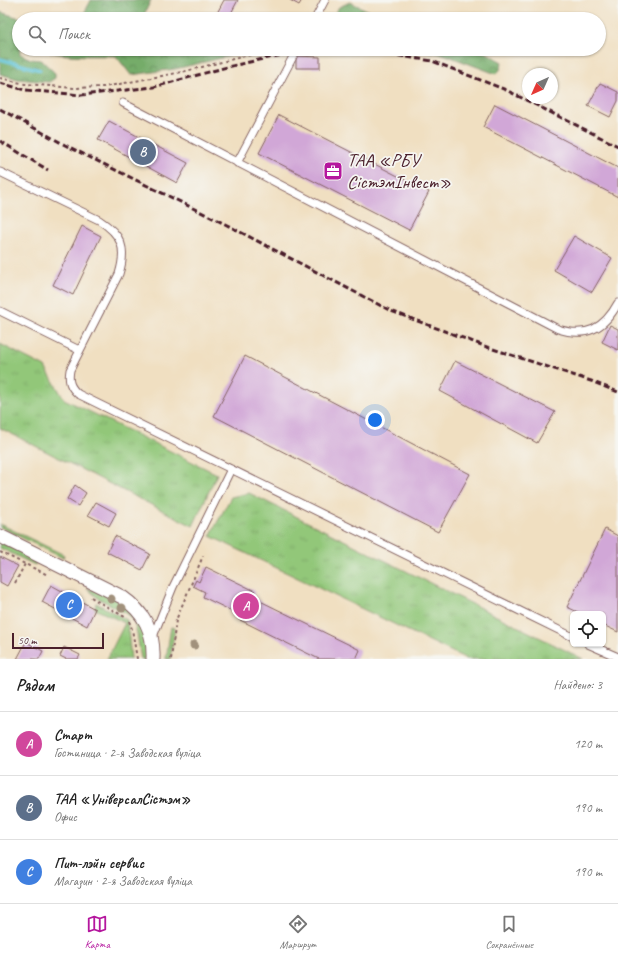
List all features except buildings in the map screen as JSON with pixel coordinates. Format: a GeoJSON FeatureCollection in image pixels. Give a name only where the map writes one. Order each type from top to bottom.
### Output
{"type":"FeatureCollection","features":[{"type":"Feature","properties":{"kind":"street"},"geometry":{"type":"LineString","coordinates":[[0,536],[122,597],[132,604],[148,625],[152,639],[153,659]]}},
{"type":"Feature","properties":{"kind":"lane"},"geometry":{"type":"LineString","coordinates":[[319,12],[325,0]]}},
{"type":"Feature","properties":{"kind":"lane"},"geometry":{"type":"LineString","coordinates":[[237,162],[293,56]]}},
{"type":"Feature","properties":{"kind":"lane"},"geometry":{"type":"LineString","coordinates":[[123,104],[558,329],[577,333],[587,332],[596,328],[610,315],[618,303]]}},
{"type":"Feature","properties":{"kind":"lane"},"geometry":{"type":"LineString","coordinates":[[0,172],[99,220],[110,228],[119,238],[124,250],[123,262],[119,274],[70,370],[68,377],[69,384],[78,394],[570,636]]}},
{"type":"Feature","properties":{"kind":"lane"},"geometry":{"type":"LineString","coordinates":[[0,311],[79,350]]}},
{"type":"Feature","properties":{"kind":"lane"},"geometry":{"type":"LineString","coordinates":[[152,639],[173,587],[231,469]]}},
{"type":"Feature","properties":{"kind":"lane"},"geometry":{"type":"LineString","coordinates":[[595,647],[618,657]]}},
{"type":"Feature","properties":{"kind":"path"},"geometry":{"type":"LineString","coordinates":[[0,78],[25,84],[74,88],[104,87],[182,72],[246,56]]}},
{"type":"Feature","properties":{"kind":"path"},"geometry":{"type":"LineString","coordinates":[[0,552],[51,577]]}},
{"type":"Feature","properties":{"kind":"path"},"geometry":{"type":"LineString","coordinates":[[171,659],[176,620],[203,556]]}},
{"type":"Feature","properties":{"kind":"path"},"geometry":{"type":"LineString","coordinates":[[15,583],[26,564]]}},
{"type":"Feature","properties":{"kind":"path"},"geometry":{"type":"LineString","coordinates":[[91,597],[97,602],[128,618],[132,629],[137,659]]}},
{"type":"Feature","properties":{"kind":"green space"},"geometry":{"type":"Polygon","coordinates":[[[91,0],[151,0],[145,12],[85,12],[91,0]]]}},
{"type":"Feature","properties":{"kind":"green space"},"geometry":{"type":"Polygon","coordinates":[[[350,2],[371,12],[336,12],[339,7],[350,2]]]}},
{"type":"Feature","properties":{"kind":"green space"},"geometry":{"type":"Polygon","coordinates":[[[0,12],[12,16],[12,56],[24,56],[31,59],[41,60],[55,73],[55,78],[49,82],[18,79],[0,74],[0,12]]]}},
{"type":"Feature","properties":{"kind":"green space"},"geometry":{"type":"Polygon","coordinates":[[[116,56],[230,56],[175,69],[131,75],[116,56]]]}},
{"type":"Feature","properties":{"kind":"green space"},"geometry":{"type":"Polygon","coordinates":[[[448,56],[492,56],[502,62],[500,70],[496,74],[448,56]]]}},
{"type":"Feature","properties":{"kind":"green space"},"geometry":{"type":"Polygon","coordinates":[[[0,344],[45,367],[64,399],[217,474],[193,526],[0,428],[0,344]]]}},
{"type":"Feature","properties":{"kind":"green space"},"geometry":{"type":"Polygon","coordinates":[[[249,493],[583,659],[467,659],[210,536],[231,497],[249,493]]]}},
{"type":"Feature","properties":{"kind":"green space"},"geometry":{"type":"Polygon","coordinates":[[[0,524],[64,555],[63,558],[0,527],[0,524]]]}},
{"type":"Feature","properties":{"kind":"green space"},"geometry":{"type":"Polygon","coordinates":[[[0,541],[37,560],[35,565],[0,548],[0,541]]]}},
{"type":"Feature","properties":{"kind":"green space"},"geometry":{"type":"Polygon","coordinates":[[[87,588],[111,594],[143,623],[150,659],[141,659],[134,622],[129,615],[98,598],[87,588]]]}},
{"type":"Feature","properties":{"kind":"green space"},"geometry":{"type":"Polygon","coordinates":[[[96,603],[127,620],[131,659],[107,659],[125,623],[95,609],[96,603]]]}},
{"type":"Feature","properties":{"kind":"green space"},"geometry":{"type":"Polygon","coordinates":[[[171,627],[175,628],[170,659],[166,659],[171,627]]]}},
{"type":"Feature","properties":{"kind":"waterway"},"geometry":{"type":"LineString","coordinates":[[0,59],[40,70]]}},
{"type":"Feature","properties":{"kind":"railway"},"geometry":{"type":"LineString","coordinates":[[0,83],[25,90],[81,95],[154,87],[227,67],[277,56]]}},
{"type":"Feature","properties":{"kind":"railway"},"geometry":{"type":"LineString","coordinates":[[401,56],[432,61],[506,90],[618,146]]}},
{"type":"Feature","properties":{"kind":"railway"},"geometry":{"type":"LineString","coordinates":[[0,109],[65,145],[225,224],[391,311],[487,347],[591,381],[618,392]]}},
{"type":"Feature","properties":{"kind":"railway"},"geometry":{"type":"LineString","coordinates":[[0,141],[48,170]]}},
{"type":"Feature","properties":{"kind":"place","name":"ТАА «УніверсалСістэм»"},"geometry":{"type":"Point","coordinates":[143,152]}},
{"type":"Feature","properties":{"kind":"place","name":"ТАА «РБУ СістэмІнвест»"},"geometry":{"type":"Point","coordinates":[333,171]}},
{"type":"Feature","properties":{"kind":"place","name":"Пит-лэйн сервис"},"geometry":{"type":"Point","coordinates":[69,605]}},
{"type":"Feature","properties":{"kind":"place","name":"Старт"},"geometry":{"type":"Point","coordinates":[246,606]}}]}
